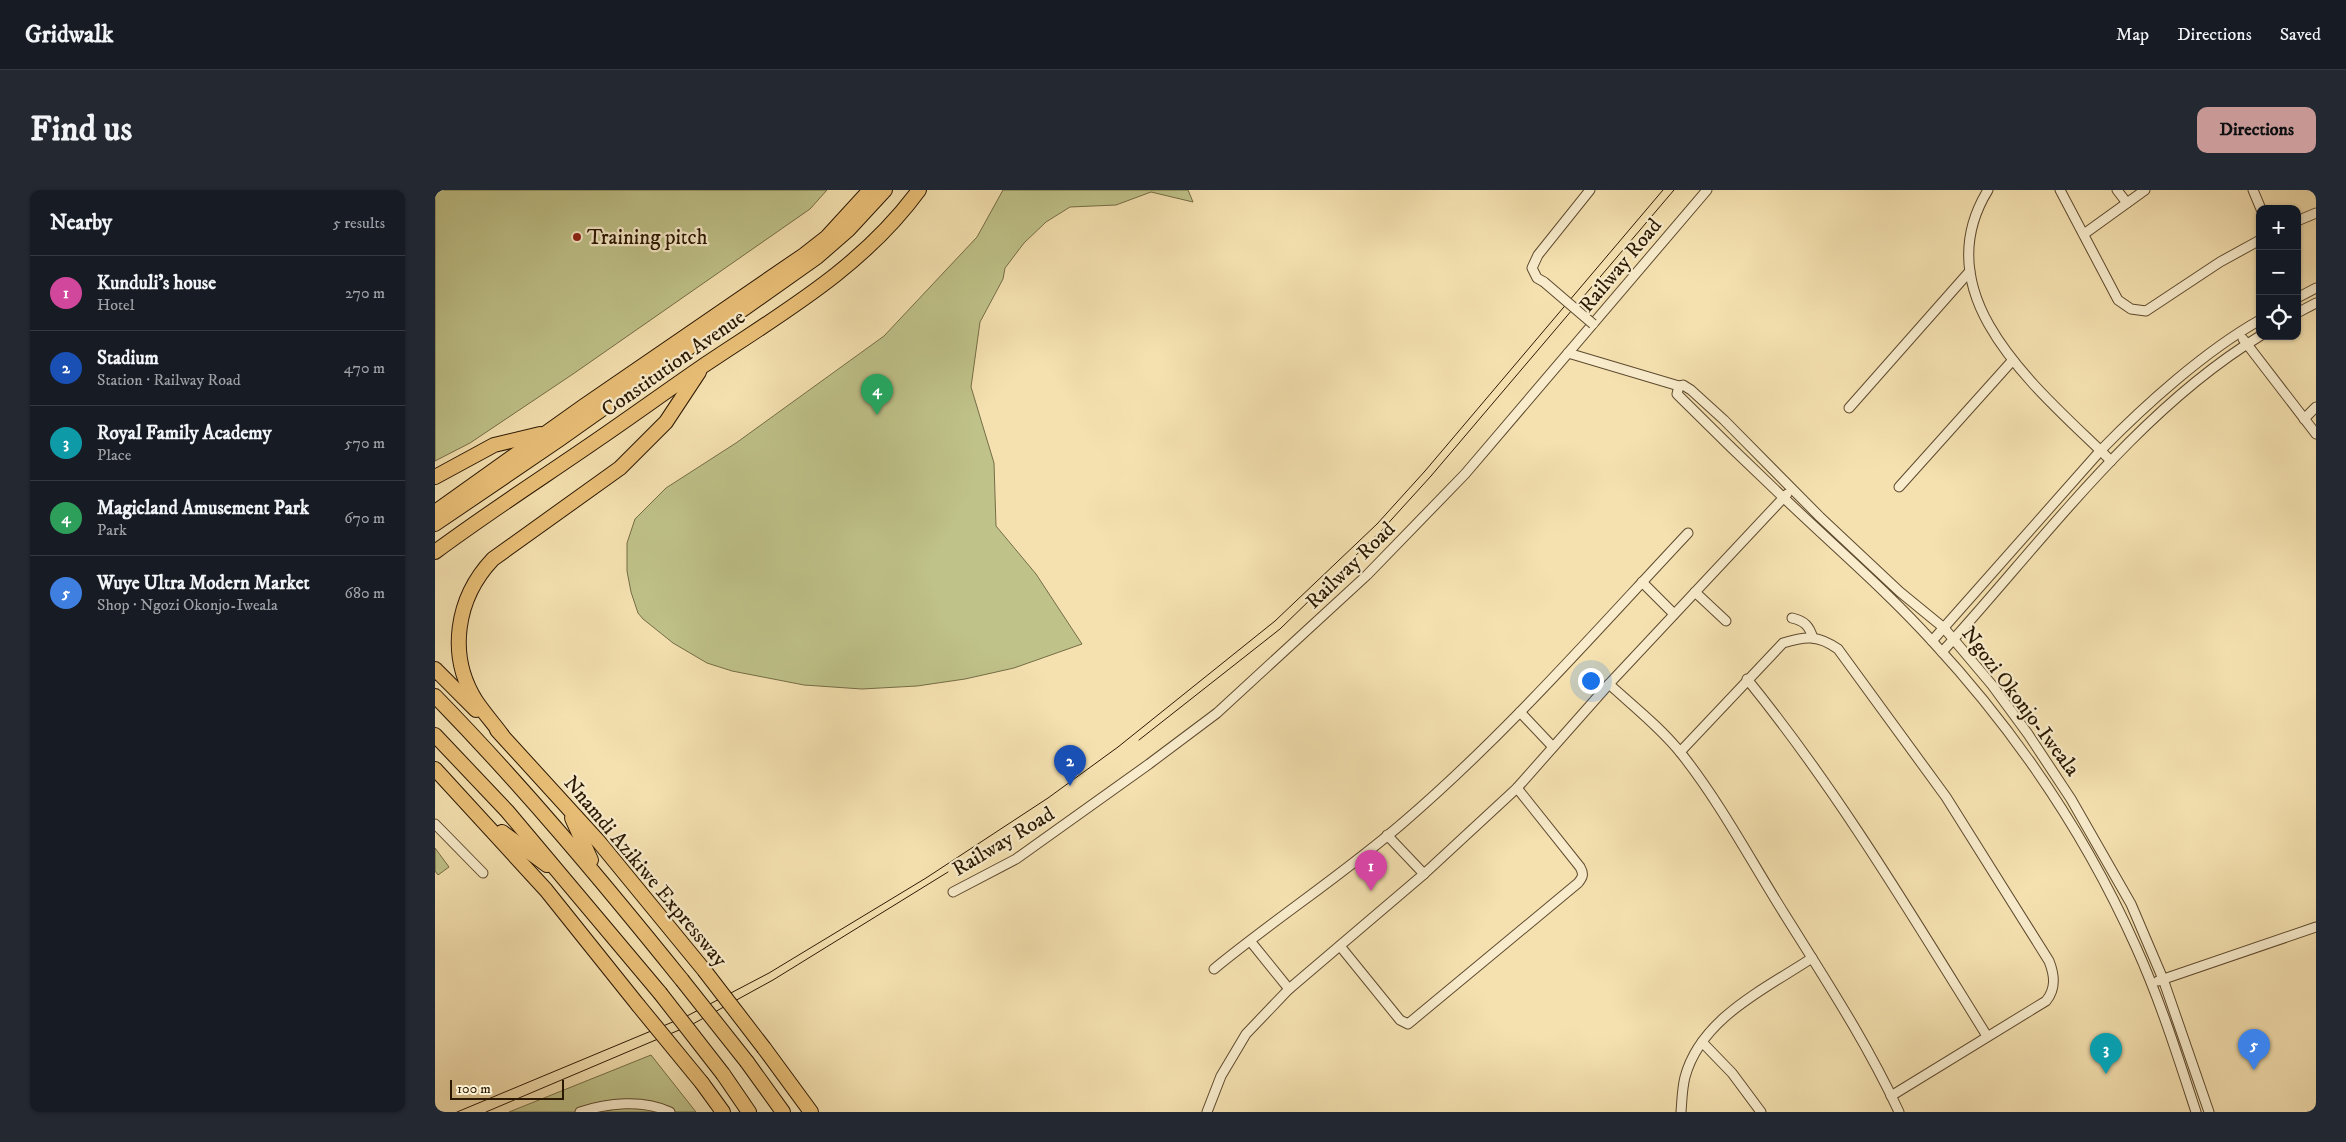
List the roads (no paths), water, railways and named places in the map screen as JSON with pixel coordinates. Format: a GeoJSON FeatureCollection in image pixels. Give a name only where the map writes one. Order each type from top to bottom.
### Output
{"type":"FeatureCollection","features":[{"type":"Feature","properties":{"kind":"highway"},"geometry":{"type":"LineString","coordinates":[[583,415],[804,255],[827,236],[870,190]]}},
{"type":"Feature","properties":{"kind":"highway","name":"Constitution Avenue"},"geometry":{"type":"LineString","coordinates":[[435,524],[551,434],[583,415],[817,258],[848,230],[885,190]]}},
{"type":"Feature","properties":{"kind":"highway","name":"Constitution Avenue"},"geometry":{"type":"LineString","coordinates":[[435,552],[478,520],[601,438],[853,263],[880,236],[919,190]]}},
{"type":"Feature","properties":{"kind":"highway"},"geometry":{"type":"LineString","coordinates":[[502,735],[476,701],[461,669],[459,632],[463,608],[479,574],[493,559],[620,468],[665,422],[702,367]]}},
{"type":"Feature","properties":{"kind":"highway"},"geometry":{"type":"LineString","coordinates":[[435,477],[493,445],[532,434],[551,434]]}},
{"type":"Feature","properties":{"kind":"highway"},"geometry":{"type":"LineString","coordinates":[[435,512],[551,434]]}},
{"type":"Feature","properties":{"kind":"highway","name":"Nnamdi Azikiwe Expressway"},"geometry":{"type":"LineString","coordinates":[[435,669],[502,735],[565,804],[639,890],[704,970],[811,1112]]}},
{"type":"Feature","properties":{"kind":"highway","name":"Nnamdi Azikiwe Expressway"},"geometry":{"type":"LineString","coordinates":[[435,696],[549,818],[599,876],[747,1062],[783,1112]]}},
{"type":"Feature","properties":{"kind":"highway"},"geometry":{"type":"LineString","coordinates":[[435,735],[507,811],[568,882],[660,993],[723,1074],[749,1112]]}},
{"type":"Feature","properties":{"kind":"highway"},"geometry":{"type":"LineString","coordinates":[[435,769],[546,890],[702,1083],[723,1112]]}},
{"type":"Feature","properties":{"kind":"highway"},"geometry":{"type":"LineString","coordinates":[[565,804],[599,876]]}},
{"type":"Feature","properties":{"kind":"highway"},"geometry":{"type":"LineString","coordinates":[[477,813],[568,882]]}},
{"type":"Feature","properties":{"kind":"street"},"geometry":{"type":"LineString","coordinates":[[1590,190],[1538,255],[1532,268],[1537,278],[1593,324]]}},
{"type":"Feature","properties":{"kind":"street","name":"Railway Road"},"geometry":{"type":"LineString","coordinates":[[953,892],[1016,859],[1217,713],[1367,575],[1465,474],[1707,190]]}},
{"type":"Feature","properties":{"kind":"street"},"geometry":{"type":"LineString","coordinates":[[1987,190],[1979,204],[1971,230],[1969,253],[1970,271],[1978,305],[1984,318],[2012,361],[2111,461]]}},
{"type":"Feature","properties":{"kind":"street"},"geometry":{"type":"LineString","coordinates":[[2060,190],[2118,300],[2131,309],[2146,311],[2220,262],[2256,242]]}},
{"type":"Feature","properties":{"kind":"street"},"geometry":{"type":"LineString","coordinates":[[2117,190],[2127,203]]}},
{"type":"Feature","properties":{"kind":"street"},"geometry":{"type":"LineString","coordinates":[[2084,234],[2145,190]]}},
{"type":"Feature","properties":{"kind":"street"},"geometry":{"type":"LineString","coordinates":[[2253,190],[2259,205]]}},
{"type":"Feature","properties":{"kind":"street"},"geometry":{"type":"LineString","coordinates":[[2301,219],[2316,213]]}},
{"type":"Feature","properties":{"kind":"street"},"geometry":{"type":"LineString","coordinates":[[1849,408],[1970,271]]}},
{"type":"Feature","properties":{"kind":"street"},"geometry":{"type":"LineString","coordinates":[[2301,296],[2316,288]]}},
{"type":"Feature","properties":{"kind":"street"},"geometry":{"type":"LineString","coordinates":[[2301,312],[2316,303]]}},
{"type":"Feature","properties":{"kind":"street"},"geometry":{"type":"LineString","coordinates":[[1932,641],[2101,450],[2129,422],[2217,348],[2256,322]]}},
{"type":"Feature","properties":{"kind":"street"},"geometry":{"type":"LineString","coordinates":[[2239,333],[2316,434]]}},
{"type":"Feature","properties":{"kind":"street"},"geometry":{"type":"LineString","coordinates":[[1942,652],[2111,461],[2155,418],[2211,370],[2256,338]]}},
{"type":"Feature","properties":{"kind":"street"},"geometry":{"type":"LineString","coordinates":[[1568,353],[1679,386]]}},
{"type":"Feature","properties":{"kind":"street"},"geometry":{"type":"LineString","coordinates":[[1899,487],[2012,361]]}},
{"type":"Feature","properties":{"kind":"street","name":"Ngozi Okonjo-Iweala"},"geometry":{"type":"LineString","coordinates":[[2196,1112],[2151,983],[2113,900],[2079,836],[2048,786],[1978,694],[1932,641],[1892,600],[1783,498],[1677,394],[1679,386],[1683,385],[1691,390],[1899,592],[1944,628],[2028,734],[2071,799],[2131,904],[2163,980],[2209,1112]]}},
{"type":"Feature","properties":{"kind":"street"},"geometry":{"type":"LineString","coordinates":[[2304,419],[2316,407]]}},
{"type":"Feature","properties":{"kind":"street"},"geometry":{"type":"LineString","coordinates":[[1207,1112],[1221,1076],[1246,1034],[1289,989],[1424,874],[1517,788],[1609,684],[1792,488]]}},
{"type":"Feature","properties":{"kind":"street"},"geometry":{"type":"LineString","coordinates":[[1214,969],[1245,944],[1251,942],[1302,904],[1405,822],[1520,712],[1688,533]]}},
{"type":"Feature","properties":{"kind":"street"},"geometry":{"type":"LineString","coordinates":[[1642,582],[1674,614]]}},
{"type":"Feature","properties":{"kind":"street"},"geometry":{"type":"LineString","coordinates":[[1695,592],[1726,621]]}},
{"type":"Feature","properties":{"kind":"street"},"geometry":{"type":"LineString","coordinates":[[1792,618],[1801,620],[1809,627],[1813,638]]}},
{"type":"Feature","properties":{"kind":"street"},"geometry":{"type":"LineString","coordinates":[[1680,752],[1783,643],[1804,637],[1829,642],[1838,648],[1946,797],[2049,962],[2054,979],[2053,989],[2046,1001],[1891,1096]]}},
{"type":"Feature","properties":{"kind":"street"},"geometry":{"type":"LineString","coordinates":[[1747,679],[1786,727],[1848,814],[1987,1036]]}},
{"type":"Feature","properties":{"kind":"street"},"geometry":{"type":"LineString","coordinates":[[1609,684],[1649,719],[1680,752],[1719,810],[1812,958],[1899,1112]]}},
{"type":"Feature","properties":{"kind":"street"},"geometry":{"type":"LineString","coordinates":[[1520,712],[1553,747]]}},
{"type":"Feature","properties":{"kind":"street"},"geometry":{"type":"LineString","coordinates":[[1340,946],[1400,1020],[1409,1024],[1578,883],[1583,878],[1583,872],[1580,867],[1517,788]]}},
{"type":"Feature","properties":{"kind":"street"},"geometry":{"type":"LineString","coordinates":[[435,824],[483,873]]}},
{"type":"Feature","properties":{"kind":"street"},"geometry":{"type":"LineString","coordinates":[[1387,835],[1424,874]]}},
{"type":"Feature","properties":{"kind":"street"},"geometry":{"type":"LineString","coordinates":[[2151,983],[2316,927]]}},
{"type":"Feature","properties":{"kind":"street"},"geometry":{"type":"LineString","coordinates":[[1251,942],[1289,989]]}},
{"type":"Feature","properties":{"kind":"street"},"geometry":{"type":"LineString","coordinates":[[1681,1112],[1686,1076],[1702,1042],[1714,1028],[1746,1001],[1812,958]]}},
{"type":"Feature","properties":{"kind":"street"},"geometry":{"type":"LineString","coordinates":[[1702,1042],[1732,1073],[1761,1112]]}},
{"type":"Feature","properties":{"kind":"street"},"geometry":{"type":"LineString","coordinates":[[580,1112],[592,1108],[628,1103],[670,1112]]}},
{"type":"Feature","properties":{"kind":"tram line"},"geometry":{"type":"LineString","coordinates":[[457,1112],[687,1016],[769,973],[926,878],[1048,798],[1118,747],[1275,621],[1377,524],[1425,471],[1663,190]]}},
{"type":"Feature","properties":{"kind":"tram line"},"geometry":{"type":"LineString","coordinates":[[1139,740],[1280,629],[1382,530],[1431,476],[1674,190]]}},
{"type":"Feature","properties":{"kind":"tram line"},"geometry":{"type":"LineString","coordinates":[[486,1112],[691,1025],[773,980],[948,872]]}},
{"type":"Feature","properties":{"kind":"place","name":"Training pitch"},"geometry":{"type":"Point","coordinates":[577,237]}},
{"type":"Feature","properties":{"kind":"place","name":"Magicland Amusement Park"},"geometry":{"type":"Point","coordinates":[877,415]}},
{"type":"Feature","properties":{"kind":"place","name":"Stadium"},"geometry":{"type":"Point","coordinates":[1070,786]}},
{"type":"Feature","properties":{"kind":"place","name":"Kunduli's house"},"geometry":{"type":"Point","coordinates":[1371,891]}},
{"type":"Feature","properties":{"kind":"place","name":"Wuye Ultra Modern Market"},"geometry":{"type":"Point","coordinates":[2254,1070]}},
{"type":"Feature","properties":{"kind":"place","name":"Royal Family Academy"},"geometry":{"type":"Point","coordinates":[2106,1074]}}]}
